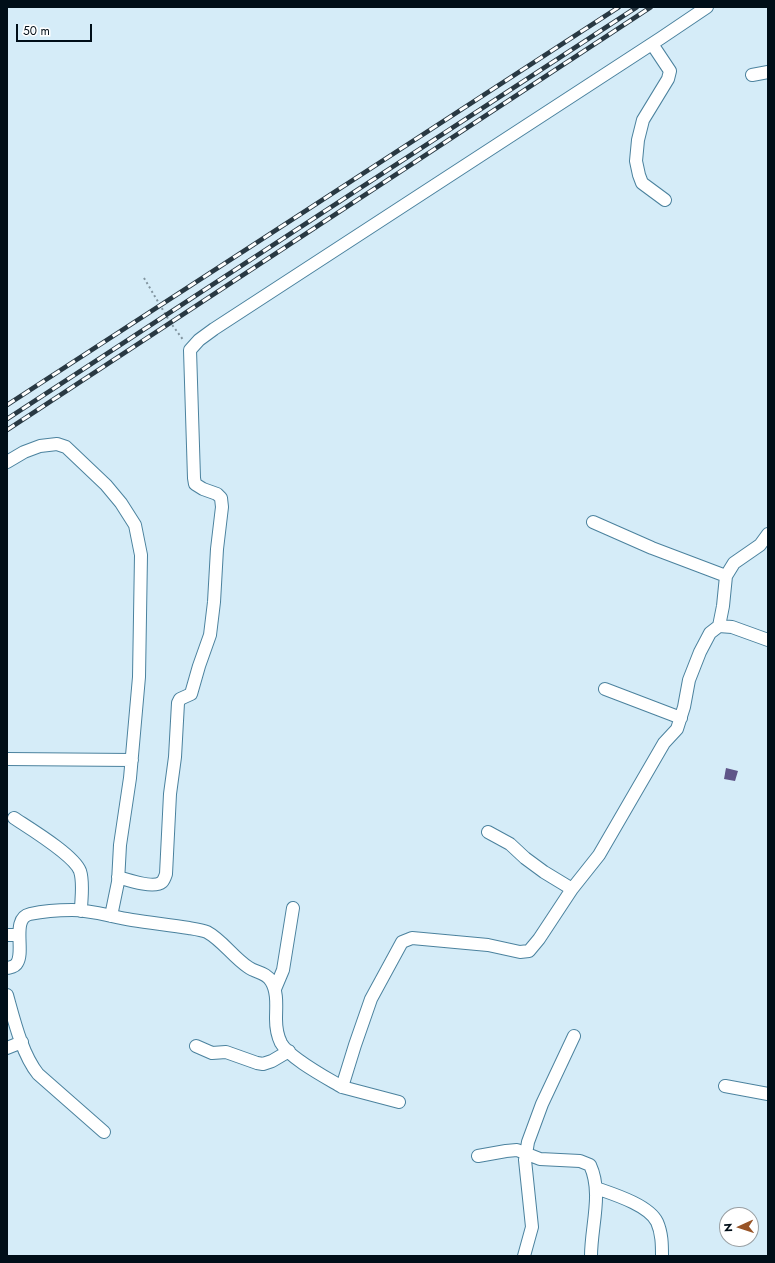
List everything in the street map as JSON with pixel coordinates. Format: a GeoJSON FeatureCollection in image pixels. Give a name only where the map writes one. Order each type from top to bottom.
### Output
{"type":"FeatureCollection","features":[{"type":"Feature","properties":{"kind":"street"},"geometry":{"type":"LineString","coordinates":[[118,877],[149,884],[160,884],[164,881],[166,874],[170,794],[178,703],[180,700],[191,694],[210,635],[222,507],[221,498],[195,484],[190,350],[199,340],[214,329],[707,7]]}},
{"type":"Feature","properties":{"kind":"street"},"geometry":{"type":"LineString","coordinates":[[652,44],[670,72],[668,79],[643,120],[638,140],[636,161],[642,183],[665,200]]}},
{"type":"Feature","properties":{"kind":"street"},"geometry":{"type":"LineString","coordinates":[[752,75],[768,72]]}},
{"type":"Feature","properties":{"kind":"street"},"geometry":{"type":"LineString","coordinates":[[7,462],[24,452],[40,446],[57,444],[66,447],[106,485],[121,503],[135,524],[141,555],[139,677],[132,760],[120,845],[118,877],[111,916]]}},
{"type":"Feature","properties":{"kind":"street"},"geometry":{"type":"LineString","coordinates":[[593,522],[652,548],[726,576]]}},
{"type":"Feature","properties":{"kind":"street"},"geometry":{"type":"LineString","coordinates":[[719,626],[726,576],[734,563],[760,545],[768,534]]}},
{"type":"Feature","properties":{"kind":"street"},"geometry":{"type":"LineString","coordinates":[[342,1087],[371,999],[402,942],[412,938],[488,945],[520,952],[529,951],[539,939],[572,889],[599,855],[664,744],[677,729],[684,707],[689,680],[700,652],[710,633],[719,626],[732,626],[768,640]]}},
{"type":"Feature","properties":{"kind":"street"},"geometry":{"type":"LineString","coordinates":[[605,689],[681,718]]}},
{"type":"Feature","properties":{"kind":"street"},"geometry":{"type":"LineString","coordinates":[[7,759],[132,760]]}},
{"type":"Feature","properties":{"kind":"street"},"geometry":{"type":"LineString","coordinates":[[14,818],[40,835],[74,861],[80,870],[82,880],[81,911]]}},
{"type":"Feature","properties":{"kind":"street"},"geometry":{"type":"LineString","coordinates":[[488,832],[510,844],[525,858],[544,872],[572,889]]}},
{"type":"Feature","properties":{"kind":"street"},"geometry":{"type":"LineString","coordinates":[[275,989],[283,970],[293,908]]}},
{"type":"Feature","properties":{"kind":"street"},"geometry":{"type":"LineString","coordinates":[[7,968],[13,967],[17,964],[19,958],[13,935],[21,920],[28,914],[74,910],[205,931],[216,938],[234,957],[250,969],[263,973],[271,980],[275,989],[276,1030],[282,1044],[289,1051],[318,1073],[342,1087],[399,1102]]}},
{"type":"Feature","properties":{"kind":"street"},"geometry":{"type":"LineString","coordinates":[[7,995],[31,1065],[38,1074],[104,1132]]}},
{"type":"Feature","properties":{"kind":"street"},"geometry":{"type":"LineString","coordinates":[[524,1256],[532,1227],[526,1177],[526,1154],[532,1131],[542,1104],[574,1036]]}},
{"type":"Feature","properties":{"kind":"street"},"geometry":{"type":"LineString","coordinates":[[7,1048],[22,1042]]}},
{"type":"Feature","properties":{"kind":"street"},"geometry":{"type":"LineString","coordinates":[[196,1046],[212,1053],[226,1052],[263,1064],[272,1061],[289,1051]]}},
{"type":"Feature","properties":{"kind":"street"},"geometry":{"type":"LineString","coordinates":[[726,1086],[768,1094]]}},
{"type":"Feature","properties":{"kind":"street"},"geometry":{"type":"LineString","coordinates":[[478,1156],[517,1150],[540,1159],[580,1161],[590,1165],[595,1175],[597,1194],[591,1256]]}},
{"type":"Feature","properties":{"kind":"street"},"geometry":{"type":"LineString","coordinates":[[596,1188],[627,1199],[648,1212],[657,1220],[660,1230],[662,1256]]}},
{"type":"Feature","properties":{"kind":"path"},"geometry":{"type":"LineString","coordinates":[[144,278],[170,322],[190,350]]}},
{"type":"Feature","properties":{"kind":"building"},"geometry":{"type":"Polygon","coordinates":[[[726,768],[738,771],[735,781],[724,779],[726,768]]]}},
{"type":"Feature","properties":{"kind":"railway"},"geometry":{"type":"LineString","coordinates":[[7,405],[619,7]]}},
{"type":"Feature","properties":{"kind":"railway"},"geometry":{"type":"LineString","coordinates":[[7,419],[637,7]]}},
{"type":"Feature","properties":{"kind":"railway"},"geometry":{"type":"LineString","coordinates":[[7,430],[651,7]]}}]}
